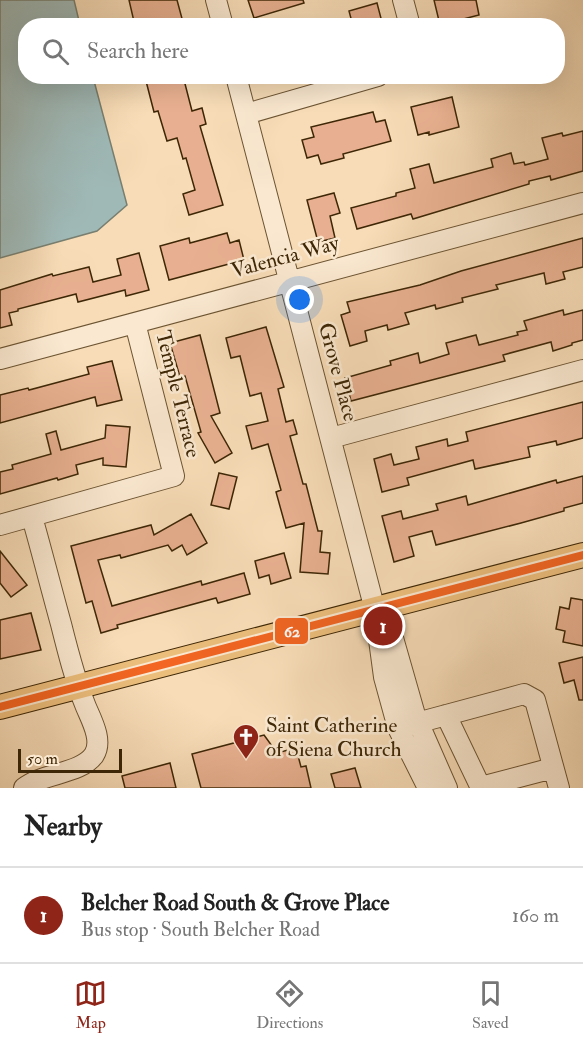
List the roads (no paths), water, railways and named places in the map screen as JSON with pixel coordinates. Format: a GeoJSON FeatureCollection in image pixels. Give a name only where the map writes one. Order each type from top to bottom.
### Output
{"type":"FeatureCollection","features":[{"type":"Feature","properties":{"kind":"main road"},"geometry":{"type":"LineString","coordinates":[[0,707],[583,555]]}},
{"type":"Feature","properties":{"kind":"street"},"geometry":{"type":"LineString","coordinates":[[216,0],[221,18]]}},
{"type":"Feature","properties":{"kind":"street"},"geometry":{"type":"LineString","coordinates":[[403,0],[408,18]]}},
{"type":"Feature","properties":{"kind":"street","name":"Grove Place"},"geometry":{"type":"LineString","coordinates":[[238,84],[375,610]]}},
{"type":"Feature","properties":{"kind":"street"},"geometry":{"type":"LineString","coordinates":[[246,114],[350,84]]}},
{"type":"Feature","properties":{"kind":"street","name":"Valencia Way"},"geometry":{"type":"LineString","coordinates":[[0,359],[583,203]]}},
{"type":"Feature","properties":{"kind":"street","name":"Temple Terrace"},"geometry":{"type":"LineString","coordinates":[[0,525],[174,476],[135,323]]}},
{"type":"Feature","properties":{"kind":"street"},"geometry":{"type":"LineString","coordinates":[[331,438],[583,370]]}},
{"type":"Feature","properties":{"kind":"street"},"geometry":{"type":"LineString","coordinates":[[24,788],[40,779],[77,767],[95,754],[98,743],[78,686],[32,517]]}},
{"type":"Feature","properties":{"kind":"street"},"geometry":{"type":"LineString","coordinates":[[375,610],[393,638],[418,723],[447,788]]}},
{"type":"Feature","properties":{"kind":"street"},"geometry":{"type":"LineString","coordinates":[[375,610],[384,677],[398,728],[428,788]]}},
{"type":"Feature","properties":{"kind":"street"},"geometry":{"type":"LineString","coordinates":[[398,728],[524,694],[535,700],[559,788]]}},
{"type":"Feature","properties":{"kind":"street"},"geometry":{"type":"LineString","coordinates":[[446,715],[481,787],[553,768]]}},
{"type":"Feature","properties":{"kind":"water"},"geometry":{"type":"Polygon","coordinates":[[[0,0],[74,0],[78,18],[18,18],[18,84],[95,84],[127,205],[97,231],[0,258],[0,0]]]}},
{"type":"Feature","properties":{"kind":"place","name":"Belcher Road South & Grove Place"},"geometry":{"type":"Point","coordinates":[383,626]}},
{"type":"Feature","properties":{"kind":"place","name":"Saint Catherine of Siena Church"},"geometry":{"type":"Point","coordinates":[246,760]}}]}
